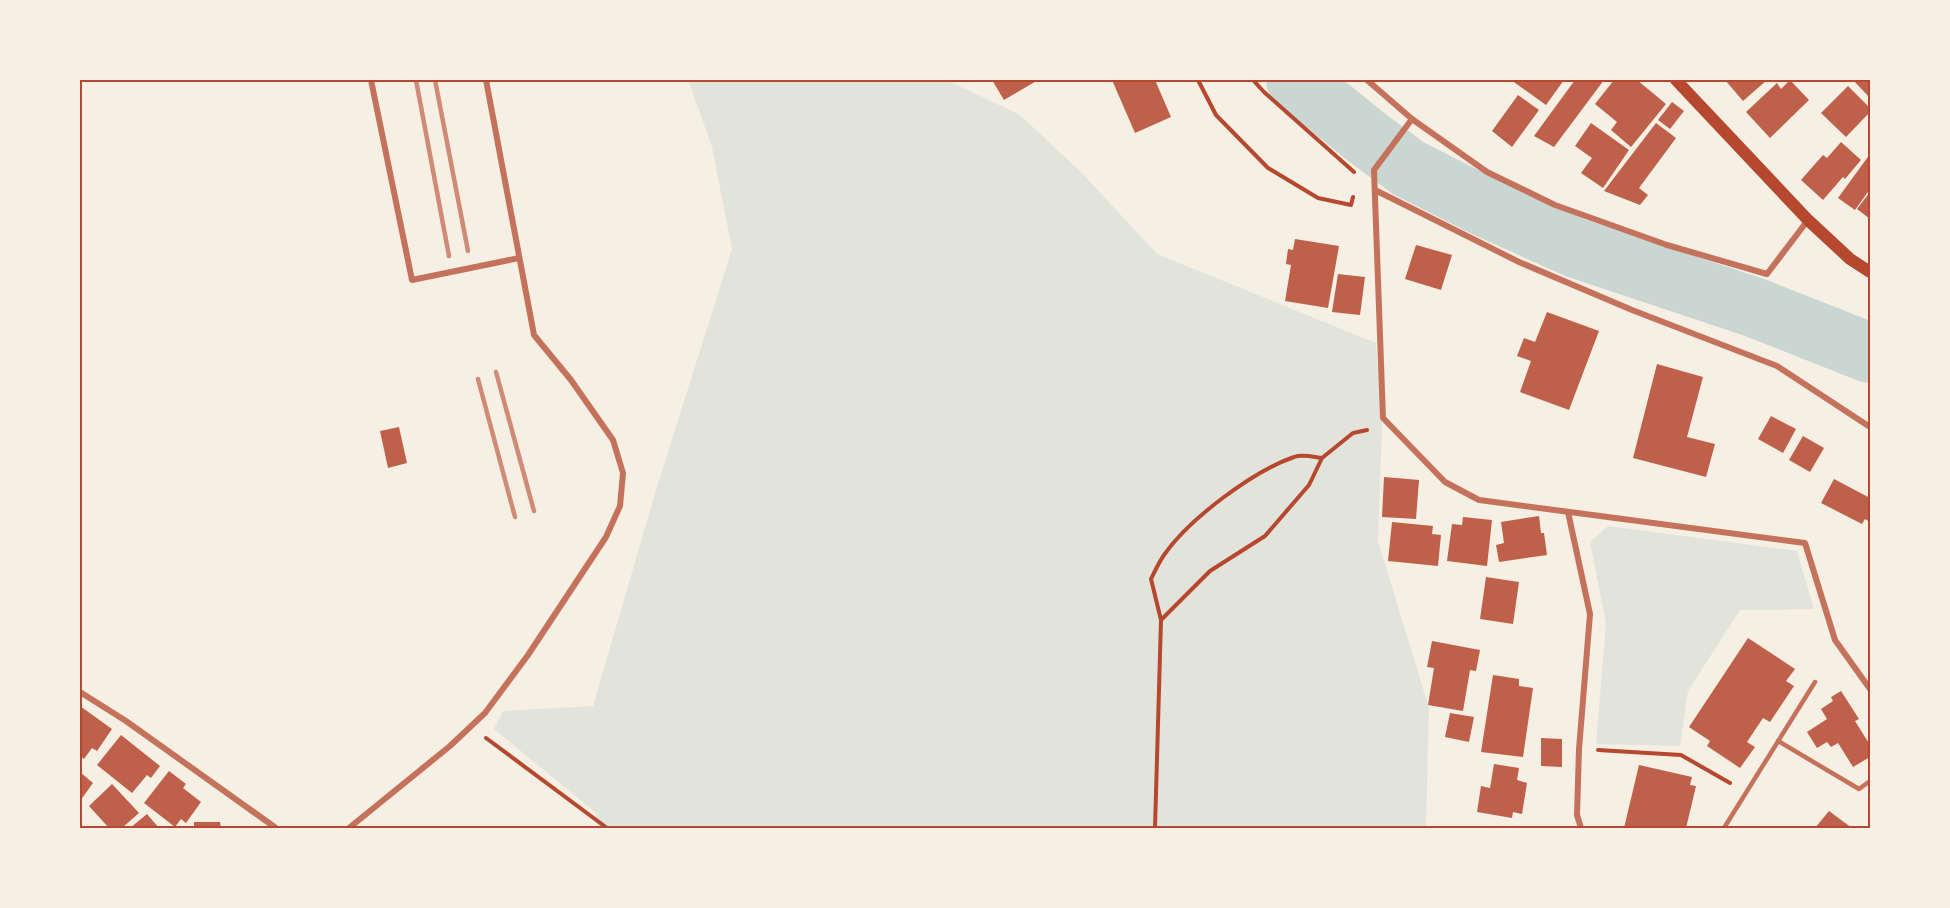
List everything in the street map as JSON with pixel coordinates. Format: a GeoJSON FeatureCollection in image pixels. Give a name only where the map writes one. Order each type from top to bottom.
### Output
{"type":"FeatureCollection","features":[{"type":"Feature","properties":{"kind":"main road"},"geometry":{"type":"LineString","coordinates":[[1676,80],[1808,220],[1850,258],[1870,272]]}},
{"type":"Feature","properties":{"kind":"street"},"geometry":{"type":"LineString","coordinates":[[371,80],[412,280],[519,258]]}},
{"type":"Feature","properties":{"kind":"street"},"geometry":{"type":"LineString","coordinates":[[349,828],[450,746],[485,713],[528,655],[606,537],[620,506],[623,473],[613,440],[571,380],[534,335],[486,80]]}},
{"type":"Feature","properties":{"kind":"street"},"geometry":{"type":"LineString","coordinates":[[1367,80],[1412,119],[1488,172],[1555,205],[1667,244],[1767,274],[1808,220]]}},
{"type":"Feature","properties":{"kind":"street"},"geometry":{"type":"LineString","coordinates":[[1412,119],[1374,170],[1383,418],[1445,482],[1479,500],[1805,543],[1835,640],[1870,689]]}},
{"type":"Feature","properties":{"kind":"street"},"geometry":{"type":"LineString","coordinates":[[1375,190],[1519,262],[1632,310],[1777,366],[1870,427]]}},
{"type":"Feature","properties":{"kind":"street"},"geometry":{"type":"LineString","coordinates":[[1568,512],[1590,614],[1579,749],[1577,815],[1581,828]]}},
{"type":"Feature","properties":{"kind":"street"},"geometry":{"type":"LineString","coordinates":[[80,692],[126,721],[276,828]]}},
{"type":"Feature","properties":{"kind":"lane"},"geometry":{"type":"LineString","coordinates":[[1724,828],[1815,682]]}},
{"type":"Feature","properties":{"kind":"lane"},"geometry":{"type":"LineString","coordinates":[[1778,741],[1859,789],[1870,781]]}},
{"type":"Feature","properties":{"kind":"path"},"geometry":{"type":"LineString","coordinates":[[1198,80],[1216,115],[1268,168],[1318,198],[1351,205],[1353,195]]}},
{"type":"Feature","properties":{"kind":"path"},"geometry":{"type":"LineString","coordinates":[[1253,80],[1375,190]]}},
{"type":"Feature","properties":{"kind":"path"},"geometry":{"type":"LineString","coordinates":[[1161,620],[1210,571],[1265,536],[1309,485],[1322,458],[1353,433]]}},
{"type":"Feature","properties":{"kind":"path"},"geometry":{"type":"LineString","coordinates":[[1155,828],[1161,620],[1151,579],[1164,555],[1188,528],[1218,502],[1261,472],[1297,456],[1322,458]]}},
{"type":"Feature","properties":{"kind":"path"},"geometry":{"type":"LineString","coordinates":[[471,726],[607,828]]}},
{"type":"Feature","properties":{"kind":"path"},"geometry":{"type":"LineString","coordinates":[[1579,749],[1681,755],[1746,792]]}},
{"type":"Feature","properties":{"kind":"shaded area"},"geometry":{"type":"Polygon","coordinates":[[[688,80],[947,80],[1020,115],[1082,173],[1157,254],[1376,343],[1382,430],[1378,541],[1429,708],[1426,828],[597,828],[596,813],[494,729],[503,711],[593,706],[656,490],[732,249],[712,147],[688,80]]]}},
{"type":"Feature","properties":{"kind":"shaded area"},"geometry":{"type":"Polygon","coordinates":[[[1608,526],[1797,551],[1814,609],[1740,610],[1688,691],[1680,746],[1596,744],[1606,623],[1590,542],[1608,526]]]}},
{"type":"Feature","properties":{"kind":"building"},"geometry":{"type":"Polygon","coordinates":[[[992,80],[1038,80],[1004,100],[992,80]]]}},
{"type":"Feature","properties":{"kind":"building"},"geometry":{"type":"Polygon","coordinates":[[[1112,80],[1155,80],[1171,117],[1135,133],[1112,80]]]}},
{"type":"Feature","properties":{"kind":"building"},"geometry":{"type":"Polygon","coordinates":[[[1511,80],[1564,80],[1546,105],[1511,80]]]}},
{"type":"Feature","properties":{"kind":"building"},"geometry":{"type":"Polygon","coordinates":[[[1575,80],[1604,80],[1554,147],[1534,136],[1575,80]]]}},
{"type":"Feature","properties":{"kind":"building"},"geometry":{"type":"Polygon","coordinates":[[[1614,80],[1637,80],[1666,104],[1631,147],[1611,130],[1617,122],[1595,104],[1614,80]]]}},
{"type":"Feature","properties":{"kind":"building"},"geometry":{"type":"Polygon","coordinates":[[[1725,80],[1767,80],[1743,101],[1725,80]]]}},
{"type":"Feature","properties":{"kind":"building"},"geometry":{"type":"Polygon","coordinates":[[[1790,80],[1809,100],[1770,138],[1746,112],[1777,83],[1781,89],[1790,80]]]}},
{"type":"Feature","properties":{"kind":"building"},"geometry":{"type":"Polygon","coordinates":[[[1853,80],[1870,80],[1870,98],[1853,80]]]}},
{"type":"Feature","properties":{"kind":"building"},"geometry":{"type":"Polygon","coordinates":[[[1848,86],[1870,108],[1870,112],[1846,137],[1821,113],[1848,86]]]}},
{"type":"Feature","properties":{"kind":"building"},"geometry":{"type":"Polygon","coordinates":[[[1518,95],[1539,110],[1512,147],[1492,131],[1518,95]]]}},
{"type":"Feature","properties":{"kind":"building"},"geometry":{"type":"Polygon","coordinates":[[[1672,102],[1684,111],[1670,129],[1658,120],[1672,102]]]}},
{"type":"Feature","properties":{"kind":"building"},"geometry":{"type":"Polygon","coordinates":[[[1591,123],[1629,150],[1603,188],[1581,173],[1592,158],[1575,146],[1591,123]]]}},
{"type":"Feature","properties":{"kind":"building"},"geometry":{"type":"Polygon","coordinates":[[[1656,123],[1676,138],[1639,188],[1648,195],[1640,205],[1604,191],[1656,123]]]}},
{"type":"Feature","properties":{"kind":"building"},"geometry":{"type":"Polygon","coordinates":[[[1841,142],[1861,160],[1823,200],[1801,180],[1823,155],[1827,158],[1841,142]]]}},
{"type":"Feature","properties":{"kind":"building"},"geometry":{"type":"Polygon","coordinates":[[[1870,154],[1870,189],[1855,210],[1838,198],[1870,154]]]}},
{"type":"Feature","properties":{"kind":"building"},"geometry":{"type":"Polygon","coordinates":[[[1870,192],[1870,219],[1857,209],[1870,192]]]}},
{"type":"Feature","properties":{"kind":"building"},"geometry":{"type":"Polygon","coordinates":[[[1295,239],[1339,246],[1328,308],[1285,301],[1291,265],[1286,264],[1288,249],[1293,250],[1295,239]]]}},
{"type":"Feature","properties":{"kind":"building"},"geometry":{"type":"Polygon","coordinates":[[[1416,245],[1452,255],[1441,290],[1405,279],[1416,245]]]}},
{"type":"Feature","properties":{"kind":"building"},"geometry":{"type":"Polygon","coordinates":[[[1338,274],[1365,277],[1360,315],[1332,312],[1338,274]]]}},
{"type":"Feature","properties":{"kind":"building"},"geometry":{"type":"Polygon","coordinates":[[[1547,312],[1599,331],[1569,410],[1520,392],[1531,361],[1517,356],[1524,338],[1535,342],[1547,312]]]}},
{"type":"Feature","properties":{"kind":"building"},"geometry":{"type":"Polygon","coordinates":[[[1657,364],[1703,377],[1687,437],[1715,444],[1706,477],[1633,458],[1657,364]]]}},
{"type":"Feature","properties":{"kind":"building"},"geometry":{"type":"Polygon","coordinates":[[[1771,416],[1796,429],[1783,453],[1758,439],[1771,416]]]}},
{"type":"Feature","properties":{"kind":"building"},"geometry":{"type":"Polygon","coordinates":[[[399,427],[407,463],[388,468],[380,431],[399,427]]]}},
{"type":"Feature","properties":{"kind":"building"},"geometry":{"type":"Polygon","coordinates":[[[1803,436],[1824,448],[1810,472],[1789,460],[1803,436]]]}},
{"type":"Feature","properties":{"kind":"building"},"geometry":{"type":"Polygon","coordinates":[[[1384,477],[1419,480],[1416,519],[1382,517],[1384,477]]]}},
{"type":"Feature","properties":{"kind":"building"},"geometry":{"type":"Polygon","coordinates":[[[1834,479],[1870,498],[1870,522],[1865,519],[1862,524],[1821,503],[1834,479]]]}},
{"type":"Feature","properties":{"kind":"building"},"geometry":{"type":"Polygon","coordinates":[[[1539,516],[1547,555],[1499,562],[1496,545],[1504,543],[1501,522],[1539,516]]]}},
{"type":"Feature","properties":{"kind":"building"},"geometry":{"type":"Polygon","coordinates":[[[1463,517],[1492,520],[1487,566],[1447,561],[1452,524],[1462,525],[1463,517]]]}},
{"type":"Feature","properties":{"kind":"building"},"geometry":{"type":"Polygon","coordinates":[[[1392,522],[1433,526],[1432,534],[1441,535],[1438,566],[1388,561],[1392,522]]]}},
{"type":"Feature","properties":{"kind":"building"},"geometry":{"type":"Polygon","coordinates":[[[1486,577],[1519,582],[1513,624],[1480,619],[1486,577]]]}},
{"type":"Feature","properties":{"kind":"building"},"geometry":{"type":"Polygon","coordinates":[[[1748,638],[1795,669],[1786,681],[1794,686],[1770,722],[1763,718],[1747,742],[1755,747],[1740,768],[1707,746],[1710,741],[1689,727],[1748,638]]]}},
{"type":"Feature","properties":{"kind":"building"},"geometry":{"type":"Polygon","coordinates":[[[1432,641],[1480,650],[1476,671],[1470,670],[1463,711],[1428,705],[1434,668],[1427,667],[1432,641]]]}},
{"type":"Feature","properties":{"kind":"building"},"geometry":{"type":"Polygon","coordinates":[[[1493,675],[1519,679],[1519,686],[1533,688],[1523,757],[1481,752],[1493,675]]]}},
{"type":"Feature","properties":{"kind":"building"},"geometry":{"type":"Polygon","coordinates":[[[1841,691],[1859,719],[1855,721],[1870,745],[1870,757],[1853,767],[1838,743],[1831,747],[1827,742],[1817,748],[1807,732],[1827,719],[1821,709],[1833,701],[1831,697],[1841,691]]]}},
{"type":"Feature","properties":{"kind":"building"},"geometry":{"type":"Polygon","coordinates":[[[80,706],[112,729],[97,751],[92,748],[84,759],[80,756],[80,706]]]}},
{"type":"Feature","properties":{"kind":"building"},"geometry":{"type":"Polygon","coordinates":[[[1450,713],[1474,717],[1469,742],[1445,737],[1450,713]]]}},
{"type":"Feature","properties":{"kind":"building"},"geometry":{"type":"Polygon","coordinates":[[[121,735],[160,766],[151,778],[147,775],[132,793],[97,765],[121,735]]]}},
{"type":"Feature","properties":{"kind":"building"},"geometry":{"type":"Polygon","coordinates":[[[1541,738],[1562,739],[1562,767],[1541,766],[1541,738]]]}},
{"type":"Feature","properties":{"kind":"building"},"geometry":{"type":"Polygon","coordinates":[[[1494,764],[1519,768],[1517,780],[1527,783],[1522,814],[1513,812],[1512,818],[1477,812],[1481,786],[1490,788],[1494,764]]]}},
{"type":"Feature","properties":{"kind":"building"},"geometry":{"type":"Polygon","coordinates":[[[1639,765],[1692,777],[1690,785],[1696,786],[1686,828],[1624,828],[1639,765]]]}},
{"type":"Feature","properties":{"kind":"building"},"geometry":{"type":"Polygon","coordinates":[[[169,771],[186,784],[183,788],[201,802],[186,823],[181,819],[175,827],[144,803],[169,771]]]}},
{"type":"Feature","properties":{"kind":"building"},"geometry":{"type":"Polygon","coordinates":[[[80,772],[93,783],[80,801],[80,772]]]}},
{"type":"Feature","properties":{"kind":"building"},"geometry":{"type":"Polygon","coordinates":[[[112,784],[139,813],[122,828],[109,828],[89,806],[112,784]]]}},
{"type":"Feature","properties":{"kind":"building"},"geometry":{"type":"Polygon","coordinates":[[[1829,811],[1852,828],[1815,828],[1829,811]]]}},
{"type":"Feature","properties":{"kind":"building"},"geometry":{"type":"Polygon","coordinates":[[[147,814],[159,828],[130,828],[147,814]]]}},
{"type":"Feature","properties":{"kind":"building"},"geometry":{"type":"Polygon","coordinates":[[[194,822],[220,822],[221,828],[194,828],[194,822]]]}},
{"type":"Feature","properties":{"kind":"waterway"},"geometry":{"type":"LineString","coordinates":[[1296,80],[1408,168],[1485,207],[1576,248],[1756,308],[1870,353]]}},
{"type":"Feature","properties":{"kind":"railway"},"geometry":{"type":"LineString","coordinates":[[416,80],[449,256]]}},
{"type":"Feature","properties":{"kind":"railway"},"geometry":{"type":"LineString","coordinates":[[435,80],[468,251]]}},
{"type":"Feature","properties":{"kind":"railway"},"geometry":{"type":"LineString","coordinates":[[496,372],[534,511]]}},
{"type":"Feature","properties":{"kind":"railway"},"geometry":{"type":"LineString","coordinates":[[478,379],[515,517]]}}]}
